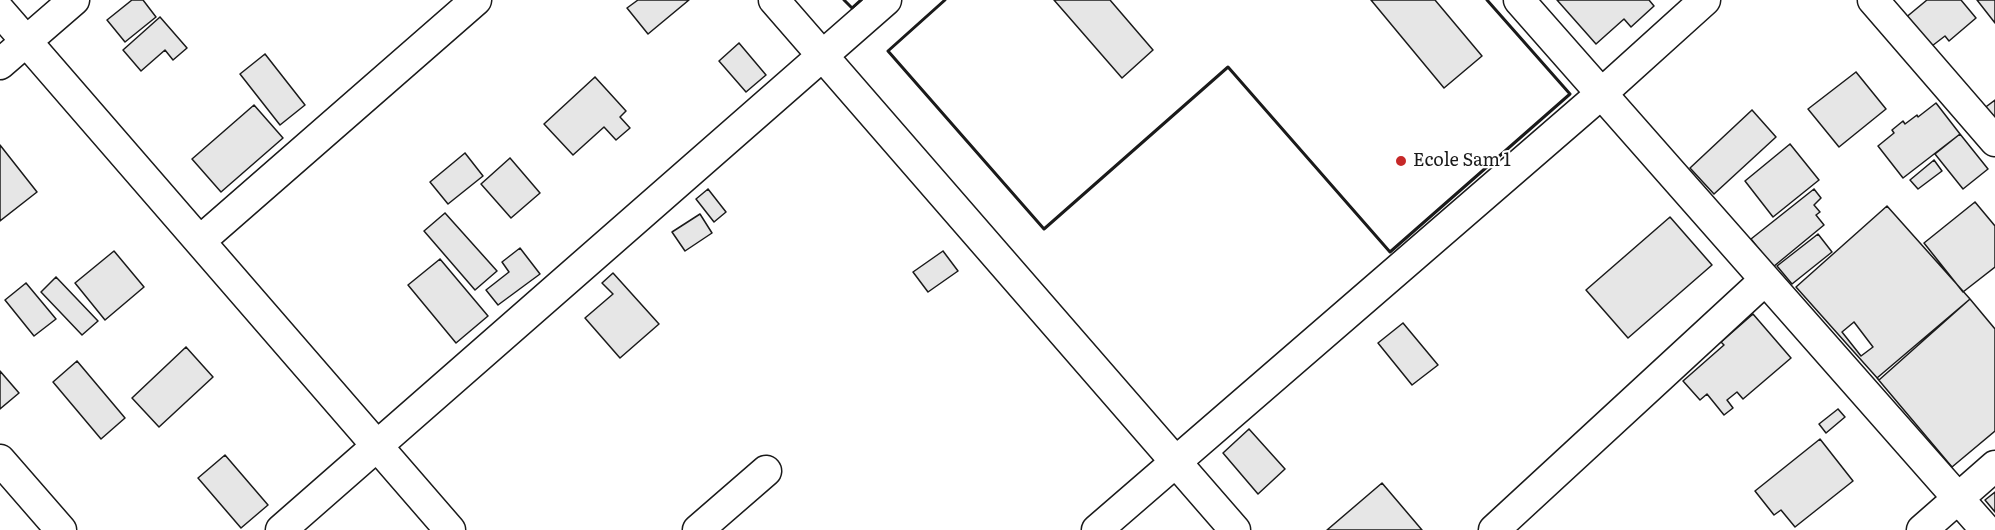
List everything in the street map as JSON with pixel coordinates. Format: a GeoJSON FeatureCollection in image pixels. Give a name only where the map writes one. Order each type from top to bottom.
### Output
{"type":"FeatureCollection","features":[{"type":"Feature","properties":{"kind":"street"},"geometry":{"type":"LineString","coordinates":[[0,64],[74,0]]}},
{"type":"Feature","properties":{"kind":"street"},"geometry":{"type":"LineString","coordinates":[[200,241],[476,0]]}},
{"type":"Feature","properties":{"kind":"street"},"geometry":{"type":"LineString","coordinates":[[774,0],[1235,530]]}},
{"type":"Feature","properties":{"kind":"street"},"geometry":{"type":"LineString","coordinates":[[281,530],[886,0]]}},
{"type":"Feature","properties":{"kind":"street"},"geometry":{"type":"LineString","coordinates":[[1519,0],[1986,530]]}},
{"type":"Feature","properties":{"kind":"street"},"geometry":{"type":"LineString","coordinates":[[1097,530],[1601,94],[1705,0]]}},
{"type":"Feature","properties":{"kind":"street"},"geometry":{"type":"LineString","coordinates":[[1873,0],[1995,141]]}},
{"type":"Feature","properties":{"kind":"street"},"geometry":{"type":"LineString","coordinates":[[0,11],[450,530]]}},
{"type":"Feature","properties":{"kind":"street"},"geometry":{"type":"LineString","coordinates":[[1494,530],[1765,280]]}},
{"type":"Feature","properties":{"kind":"street"},"geometry":{"type":"LineString","coordinates":[[0,460],[61,530]]}},
{"type":"Feature","properties":{"kind":"street"},"geometry":{"type":"LineString","coordinates":[[1922,530],[1995,466]]}},
{"type":"Feature","properties":{"kind":"street"},"geometry":{"type":"LineString","coordinates":[[698,530],[766,471]]}},
{"type":"Feature","properties":{"kind":"building"},"geometry":{"type":"Polygon","coordinates":[[[132,0],[143,0],[156,17],[125,42],[107,20],[132,0]]]}},
{"type":"Feature","properties":{"kind":"building"},"geometry":{"type":"Polygon","coordinates":[[[638,0],[689,0],[648,34],[627,8],[638,0]]]}},
{"type":"Feature","properties":{"kind":"building"},"geometry":{"type":"Polygon","coordinates":[[[1054,0],[1110,0],[1153,50],[1122,78],[1054,0]]]}},
{"type":"Feature","properties":{"kind":"building"},"geometry":{"type":"Polygon","coordinates":[[[1371,0],[1435,0],[1482,56],[1444,88],[1371,0]]]}},
{"type":"Feature","properties":{"kind":"building"},"geometry":{"type":"Polygon","coordinates":[[[1557,0],[1649,0],[1654,6],[1631,27],[1624,19],[1596,44],[1557,0]]]}},
{"type":"Feature","properties":{"kind":"building"},"geometry":{"type":"Polygon","coordinates":[[[1927,0],[1961,0],[1976,18],[1949,41],[1945,36],[1928,49],[1904,19],[1927,0]]]}},
{"type":"Feature","properties":{"kind":"building"},"geometry":{"type":"Polygon","coordinates":[[[1977,0],[1995,0],[1995,23],[1977,0]]]}},
{"type":"Feature","properties":{"kind":"building"},"geometry":{"type":"Polygon","coordinates":[[[160,17],[187,48],[173,60],[165,50],[141,71],[123,50],[160,17]]]}},
{"type":"Feature","properties":{"kind":"building"},"geometry":{"type":"Polygon","coordinates":[[[739,43],[766,75],[746,92],[719,61],[739,43]]]}},
{"type":"Feature","properties":{"kind":"building"},"geometry":{"type":"Polygon","coordinates":[[[265,54],[305,105],[280,125],[240,74],[265,54]]]}},
{"type":"Feature","properties":{"kind":"building"},"geometry":{"type":"Polygon","coordinates":[[[1856,72],[1886,109],[1839,147],[1808,109],[1856,72]]]}},
{"type":"Feature","properties":{"kind":"building"},"geometry":{"type":"Polygon","coordinates":[[[595,77],[626,111],[620,117],[630,128],[616,140],[604,127],[573,155],[544,124],[595,77]]]}},
{"type":"Feature","properties":{"kind":"building"},"geometry":{"type":"Polygon","coordinates":[[[1995,100],[1995,123],[1983,109],[1995,100]]]}},
{"type":"Feature","properties":{"kind":"building"},"geometry":{"type":"Polygon","coordinates":[[[1936,103],[1960,134],[1903,178],[1878,146],[1894,133],[1892,130],[1903,121],[1905,124],[1917,115],[1918,117],[1936,103]]]}},
{"type":"Feature","properties":{"kind":"building"},"geometry":{"type":"Polygon","coordinates":[[[254,105],[283,138],[221,192],[192,159],[254,105]]]}},
{"type":"Feature","properties":{"kind":"building"},"geometry":{"type":"Polygon","coordinates":[[[1752,110],[1776,137],[1714,194],[1690,168],[1752,110]]]}},
{"type":"Feature","properties":{"kind":"building"},"geometry":{"type":"Polygon","coordinates":[[[1960,134],[1988,169],[1963,189],[1935,154],[1960,134]]]}},
{"type":"Feature","properties":{"kind":"building"},"geometry":{"type":"Polygon","coordinates":[[[1790,144],[1819,180],[1773,217],[1745,181],[1790,144]]]}},
{"type":"Feature","properties":{"kind":"building"},"geometry":{"type":"Polygon","coordinates":[[[0,145],[37,192],[0,221],[0,145]]]}},
{"type":"Feature","properties":{"kind":"building"},"geometry":{"type":"Polygon","coordinates":[[[465,153],[483,176],[448,204],[430,182],[465,153]]]}},
{"type":"Feature","properties":{"kind":"building"},"geometry":{"type":"Polygon","coordinates":[[[510,158],[540,193],[511,218],[481,184],[510,158]]]}},
{"type":"Feature","properties":{"kind":"building"},"geometry":{"type":"Polygon","coordinates":[[[1934,160],[1942,171],[1918,189],[1910,180],[1934,160]]]}},
{"type":"Feature","properties":{"kind":"building"},"geometry":{"type":"Polygon","coordinates":[[[708,189],[726,212],[714,222],[696,199],[708,189]]]}},
{"type":"Feature","properties":{"kind":"building"},"geometry":{"type":"Polygon","coordinates":[[[1814,189],[1821,198],[1814,205],[1820,212],[1816,215],[1824,225],[1773,267],[1751,239],[1814,189]]]}},
{"type":"Feature","properties":{"kind":"building"},"geometry":{"type":"Polygon","coordinates":[[[1975,202],[1995,226],[1995,267],[1963,292],[1924,243],[1975,202]]]}},
{"type":"Feature","properties":{"kind":"building"},"geometry":{"type":"Polygon","coordinates":[[[1887,206],[1970,299],[1879,380],[1796,287],[1887,206]]]}},
{"type":"Feature","properties":{"kind":"building"},"geometry":{"type":"Polygon","coordinates":[[[445,213],[497,271],[475,290],[424,231],[445,213]]]}},
{"type":"Feature","properties":{"kind":"building"},"geometry":{"type":"Polygon","coordinates":[[[700,214],[712,233],[685,251],[672,232],[700,214]]]}},
{"type":"Feature","properties":{"kind":"building"},"geometry":{"type":"Polygon","coordinates":[[[1670,217],[1712,265],[1628,338],[1586,290],[1670,217]]]}},
{"type":"Feature","properties":{"kind":"building"},"geometry":{"type":"Polygon","coordinates":[[[1818,234],[1832,252],[1792,284],[1777,266],[1818,234]]]}},
{"type":"Feature","properties":{"kind":"building"},"geometry":{"type":"Polygon","coordinates":[[[520,248],[540,274],[498,305],[486,290],[509,272],[502,262],[520,248]]]}},
{"type":"Feature","properties":{"kind":"building"},"geometry":{"type":"Polygon","coordinates":[[[114,251],[144,287],[105,320],[75,283],[114,251]]]}},
{"type":"Feature","properties":{"kind":"building"},"geometry":{"type":"Polygon","coordinates":[[[943,251],[958,271],[928,292],[913,272],[943,251]]]}},
{"type":"Feature","properties":{"kind":"building"},"geometry":{"type":"Polygon","coordinates":[[[440,259],[488,316],[456,343],[408,285],[440,259]]]}},
{"type":"Feature","properties":{"kind":"building"},"geometry":{"type":"Polygon","coordinates":[[[613,273],[659,324],[620,358],[585,318],[613,294],[602,283],[613,273]]]}},
{"type":"Feature","properties":{"kind":"building"},"geometry":{"type":"Polygon","coordinates":[[[56,277],[98,321],[82,335],[41,292],[56,277]]]}},
{"type":"Feature","properties":{"kind":"building"},"geometry":{"type":"Polygon","coordinates":[[[26,283],[56,319],[34,336],[5,300],[26,283]]]}},
{"type":"Feature","properties":{"kind":"building"},"geometry":{"type":"Polygon","coordinates":[[[1970,299],[1995,329],[1995,431],[1952,467],[1877,378],[1970,299]]]}},
{"type":"Feature","properties":{"kind":"building"},"geometry":{"type":"Polygon","coordinates":[[[1753,314],[1791,358],[1743,399],[1737,392],[1727,400],[1733,408],[1724,415],[1707,394],[1700,400],[1683,381],[1724,345],[1721,342],[1753,314]]]}},
{"type":"Feature","properties":{"kind":"building"},"geometry":{"type":"Polygon","coordinates":[[[1854,322],[1873,347],[1861,356],[1842,332],[1854,322]]]}},
{"type":"Feature","properties":{"kind":"building"},"geometry":{"type":"Polygon","coordinates":[[[1403,323],[1438,365],[1412,385],[1378,343],[1403,323]]]}},
{"type":"Feature","properties":{"kind":"building"},"geometry":{"type":"Polygon","coordinates":[[[186,347],[213,377],[159,427],[132,398],[186,347]]]}},
{"type":"Feature","properties":{"kind":"building"},"geometry":{"type":"Polygon","coordinates":[[[77,361],[125,418],[101,439],[53,382],[77,361]]]}},
{"type":"Feature","properties":{"kind":"building"},"geometry":{"type":"Polygon","coordinates":[[[0,371],[19,393],[0,409],[0,371]]]}},
{"type":"Feature","properties":{"kind":"building"},"geometry":{"type":"Polygon","coordinates":[[[1838,409],[1845,417],[1826,433],[1819,424],[1838,409]]]}},
{"type":"Feature","properties":{"kind":"building"},"geometry":{"type":"Polygon","coordinates":[[[1249,429],[1285,469],[1258,494],[1223,453],[1249,429]]]}},
{"type":"Feature","properties":{"kind":"building"},"geometry":{"type":"Polygon","coordinates":[[[1820,439],[1853,481],[1795,527],[1781,510],[1774,515],[1755,491],[1820,439]]]}},
{"type":"Feature","properties":{"kind":"building"},"geometry":{"type":"Polygon","coordinates":[[[225,455],[268,505],[241,528],[198,478],[225,455]]]}},
{"type":"Feature","properties":{"kind":"building"},"geometry":{"type":"Polygon","coordinates":[[[1382,483],[1422,530],[1327,530],[1382,483]]]}},
{"type":"Feature","properties":{"kind":"building"},"geometry":{"type":"Polygon","coordinates":[[[1995,492],[1995,512],[1985,500],[1995,492]]]}},
{"type":"Feature","properties":{"kind":"wall"},"geometry":{"type":"LineString","coordinates":[[844,0],[852,8],[861,0]]}},
{"type":"Feature","properties":{"kind":"wall"},"geometry":{"type":"LineString","coordinates":[[945,0],[888,51],[1044,229],[1228,67],[1390,252],[1570,94],[1487,0]]}},
{"type":"Feature","properties":{"kind":"place","name":"Ecole Sam 1"},"geometry":{"type":"Point","coordinates":[1401,161]}}]}
